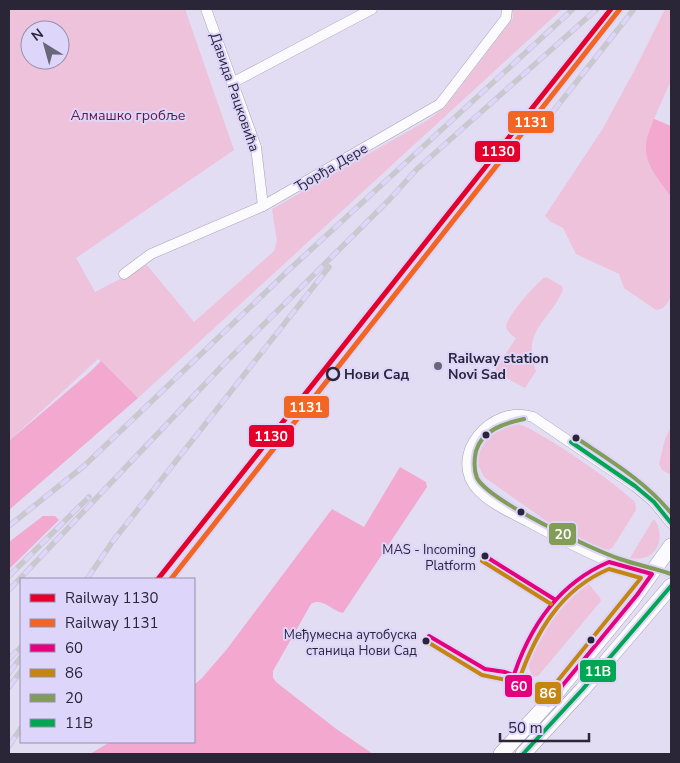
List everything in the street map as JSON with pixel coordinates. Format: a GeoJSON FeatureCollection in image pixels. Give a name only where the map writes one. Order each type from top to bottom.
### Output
{"type":"FeatureCollection","features":[{"type":"Feature","properties":{"kind":"main road"},"geometry":{"type":"LineString","coordinates":[[501,754],[548,703],[630,603],[671,546]]}},
{"type":"Feature","properties":{"kind":"main road"},"geometry":{"type":"LineString","coordinates":[[652,574],[671,582]]}},
{"type":"Feature","properties":{"kind":"main road"},"geometry":{"type":"LineString","coordinates":[[523,754],[582,690],[671,586]]}},
{"type":"Feature","properties":{"kind":"street","name":"Давида Рацковића"},"geometry":{"type":"LineString","coordinates":[[206,9],[256,146],[263,206]]}},
{"type":"Feature","properties":{"kind":"street"},"geometry":{"type":"LineString","coordinates":[[232,83],[372,9]]}},
{"type":"Feature","properties":{"kind":"street","name":"Ђорђа Дере"},"geometry":{"type":"LineString","coordinates":[[124,274],[151,254],[263,206],[440,104],[506,14]]}},
{"type":"Feature","properties":{"kind":"street"},"geometry":{"type":"LineString","coordinates":[[652,574],[609,562],[549,533],[490,499],[478,490],[472,482],[468,458],[472,444],[482,432],[500,418],[523,414],[534,417],[635,486],[654,502],[671,523]]}},
{"type":"Feature","properties":{"kind":"green space","name":"Алмашко гробље"},"geometry":{"type":"Polygon","coordinates":[[[9,9],[185,9],[234,150],[76,258],[95,292],[147,265],[194,322],[274,251],[277,241],[272,209],[428,120],[445,107],[513,18],[512,9],[562,9],[138,398],[98,359],[9,441],[9,9]]]}},
{"type":"Feature","properties":{"kind":"green space"},"geometry":{"type":"Polygon","coordinates":[[[665,9],[671,9],[671,80],[654,119],[671,126],[671,296],[664,307],[656,310],[624,288],[619,274],[576,254],[563,228],[551,222],[545,216],[602,130],[665,9]]]}},
{"type":"Feature","properties":{"kind":"green space"},"geometry":{"type":"Polygon","coordinates":[[[546,277],[562,286],[563,290],[534,336],[532,357],[536,371],[525,388],[497,373],[496,369],[516,338],[507,330],[507,322],[530,292],[546,277]]]}},
{"type":"Feature","properties":{"kind":"green space"},"geometry":{"type":"Polygon","coordinates":[[[513,423],[528,428],[562,448],[605,477],[635,502],[636,510],[613,547],[609,550],[603,549],[552,525],[484,477],[477,462],[479,453],[487,439],[496,430],[504,425],[513,423]]]}},
{"type":"Feature","properties":{"kind":"green space"},"geometry":{"type":"Polygon","coordinates":[[[671,427],[671,475],[662,470],[659,464],[665,439],[671,427]]]}},
{"type":"Feature","properties":{"kind":"green space"},"geometry":{"type":"Polygon","coordinates":[[[653,520],[655,520],[660,535],[656,548],[646,557],[639,559],[630,558],[653,520]]]}},
{"type":"Feature","properties":{"kind":"green space"},"geometry":{"type":"Polygon","coordinates":[[[589,584],[601,601],[538,676],[533,677],[528,666],[530,655],[562,603],[570,595],[589,584]]]}},
{"type":"Feature","properties":{"kind":"shaded area"},"geometry":{"type":"Polygon","coordinates":[[[654,119],[671,126],[671,197],[659,180],[647,156],[646,141],[654,119]]]}},
{"type":"Feature","properties":{"kind":"shaded area"},"geometry":{"type":"Polygon","coordinates":[[[101,361],[138,398],[9,510],[9,441],[101,361]]]}},
{"type":"Feature","properties":{"kind":"shaded area"},"geometry":{"type":"Polygon","coordinates":[[[400,467],[426,482],[427,487],[343,613],[323,603],[315,602],[311,604],[273,671],[273,678],[335,728],[373,754],[90,754],[108,743],[195,743],[195,684],[227,649],[332,509],[364,527],[400,467]]]}},
{"type":"Feature","properties":{"kind":"shaded area"},"geometry":{"type":"Polygon","coordinates":[[[43,516],[55,516],[59,520],[9,569],[9,542],[43,516]]]}},
{"type":"Feature","properties":{"kind":"railway"},"geometry":{"type":"LineString","coordinates":[[9,526],[84,466],[291,268],[573,9]]}},
{"type":"Feature","properties":{"kind":"railway"},"geometry":{"type":"LineString","coordinates":[[20,578],[222,366],[389,200],[417,169],[597,9]]}},
{"type":"Feature","properties":{"kind":"railway"},"geometry":{"type":"LineString","coordinates":[[540,128],[634,9]]}},
{"type":"Feature","properties":{"kind":"railway"},"geometry":{"type":"LineString","coordinates":[[88,578],[113,541],[329,267]]}},
{"type":"Feature","properties":{"kind":"railway"},"geometry":{"type":"LineString","coordinates":[[9,576],[89,497]]}},
{"type":"Feature","properties":{"kind":"railway"},"geometry":{"type":"LineString","coordinates":[[9,590],[20,578]]}},
{"type":"Feature","properties":{"kind":"railway"},"geometry":{"type":"LineString","coordinates":[[9,659],[20,648]]}},
{"type":"Feature","properties":{"kind":"railway"},"geometry":{"type":"LineString","coordinates":[[9,673],[20,658]]}},
{"type":"Feature","properties":{"kind":"railway"},"geometry":{"type":"LineString","coordinates":[[9,687],[20,672]]}},
{"type":"Feature","properties":{"kind":"railway"},"geometry":{"type":"LineString","coordinates":[[9,746],[20,730]]}},
{"type":"Feature","properties":{"kind":"rail line","name":"1130"},"geometry":{"type":"LineString","coordinates":[[159,578],[611,9]]}},
{"type":"Feature","properties":{"kind":"rail line","name":"1131"},"geometry":{"type":"LineString","coordinates":[[172,578],[620,9]]}},
{"type":"Feature","properties":{"kind":"transit line","name":"20"},"geometry":{"type":"LineString","coordinates":[[524,419],[502,425],[489,433],[479,444],[475,454],[475,472],[485,488],[543,524],[588,546],[620,559],[671,574]]}},
{"type":"Feature","properties":{"kind":"transit line","name":"20"},"geometry":{"type":"LineString","coordinates":[[575,437],[638,481],[661,501],[671,513]]}},
{"type":"Feature","properties":{"kind":"transit line","name":"11B"},"geometry":{"type":"LineString","coordinates":[[571,442],[635,486],[654,502],[671,523]]}},
{"type":"Feature","properties":{"kind":"transit line","name":"60"},"geometry":{"type":"LineString","coordinates":[[485,556],[554,599]]}},
{"type":"Feature","properties":{"kind":"transit line","name":"86"},"geometry":{"type":"LineString","coordinates":[[482,561],[551,604]]}},
{"type":"Feature","properties":{"kind":"transit line","name":"60"},"geometry":{"type":"LineString","coordinates":[[609,562],[652,574],[637,595],[548,703],[534,691],[511,684],[526,646],[546,611],[574,583],[591,571],[609,562]]}},
{"type":"Feature","properties":{"kind":"transit line","name":"86"},"geometry":{"type":"LineString","coordinates":[[609,569],[641,578],[547,694],[537,686],[519,680],[533,645],[552,614],[577,588],[609,569]]}},
{"type":"Feature","properties":{"kind":"transit line","name":"11B"},"geometry":{"type":"LineString","coordinates":[[523,754],[582,690],[671,586]]}},
{"type":"Feature","properties":{"kind":"transit line","name":"60"},"geometry":{"type":"LineString","coordinates":[[429,636],[485,669],[513,675]]}},
{"type":"Feature","properties":{"kind":"transit line","name":"86"},"geometry":{"type":"LineString","coordinates":[[426,641],[482,675],[511,681]]}},
{"type":"Feature","properties":{"kind":"place","name":"Railway station Novi Sad"},"geometry":{"type":"Point","coordinates":[438,366]}},
{"type":"Feature","properties":{"kind":"place","name":"Нови Сад"},"geometry":{"type":"Point","coordinates":[333,374]}},
{"type":"Feature","properties":{"kind":"place","name":"MAS - Incoming Platform"},"geometry":{"type":"Point","coordinates":[485,556]}},
{"type":"Feature","properties":{"kind":"place","name":"Међумесна аутобуска станица Нови Сад"},"geometry":{"type":"Point","coordinates":[426,641]}}]}
